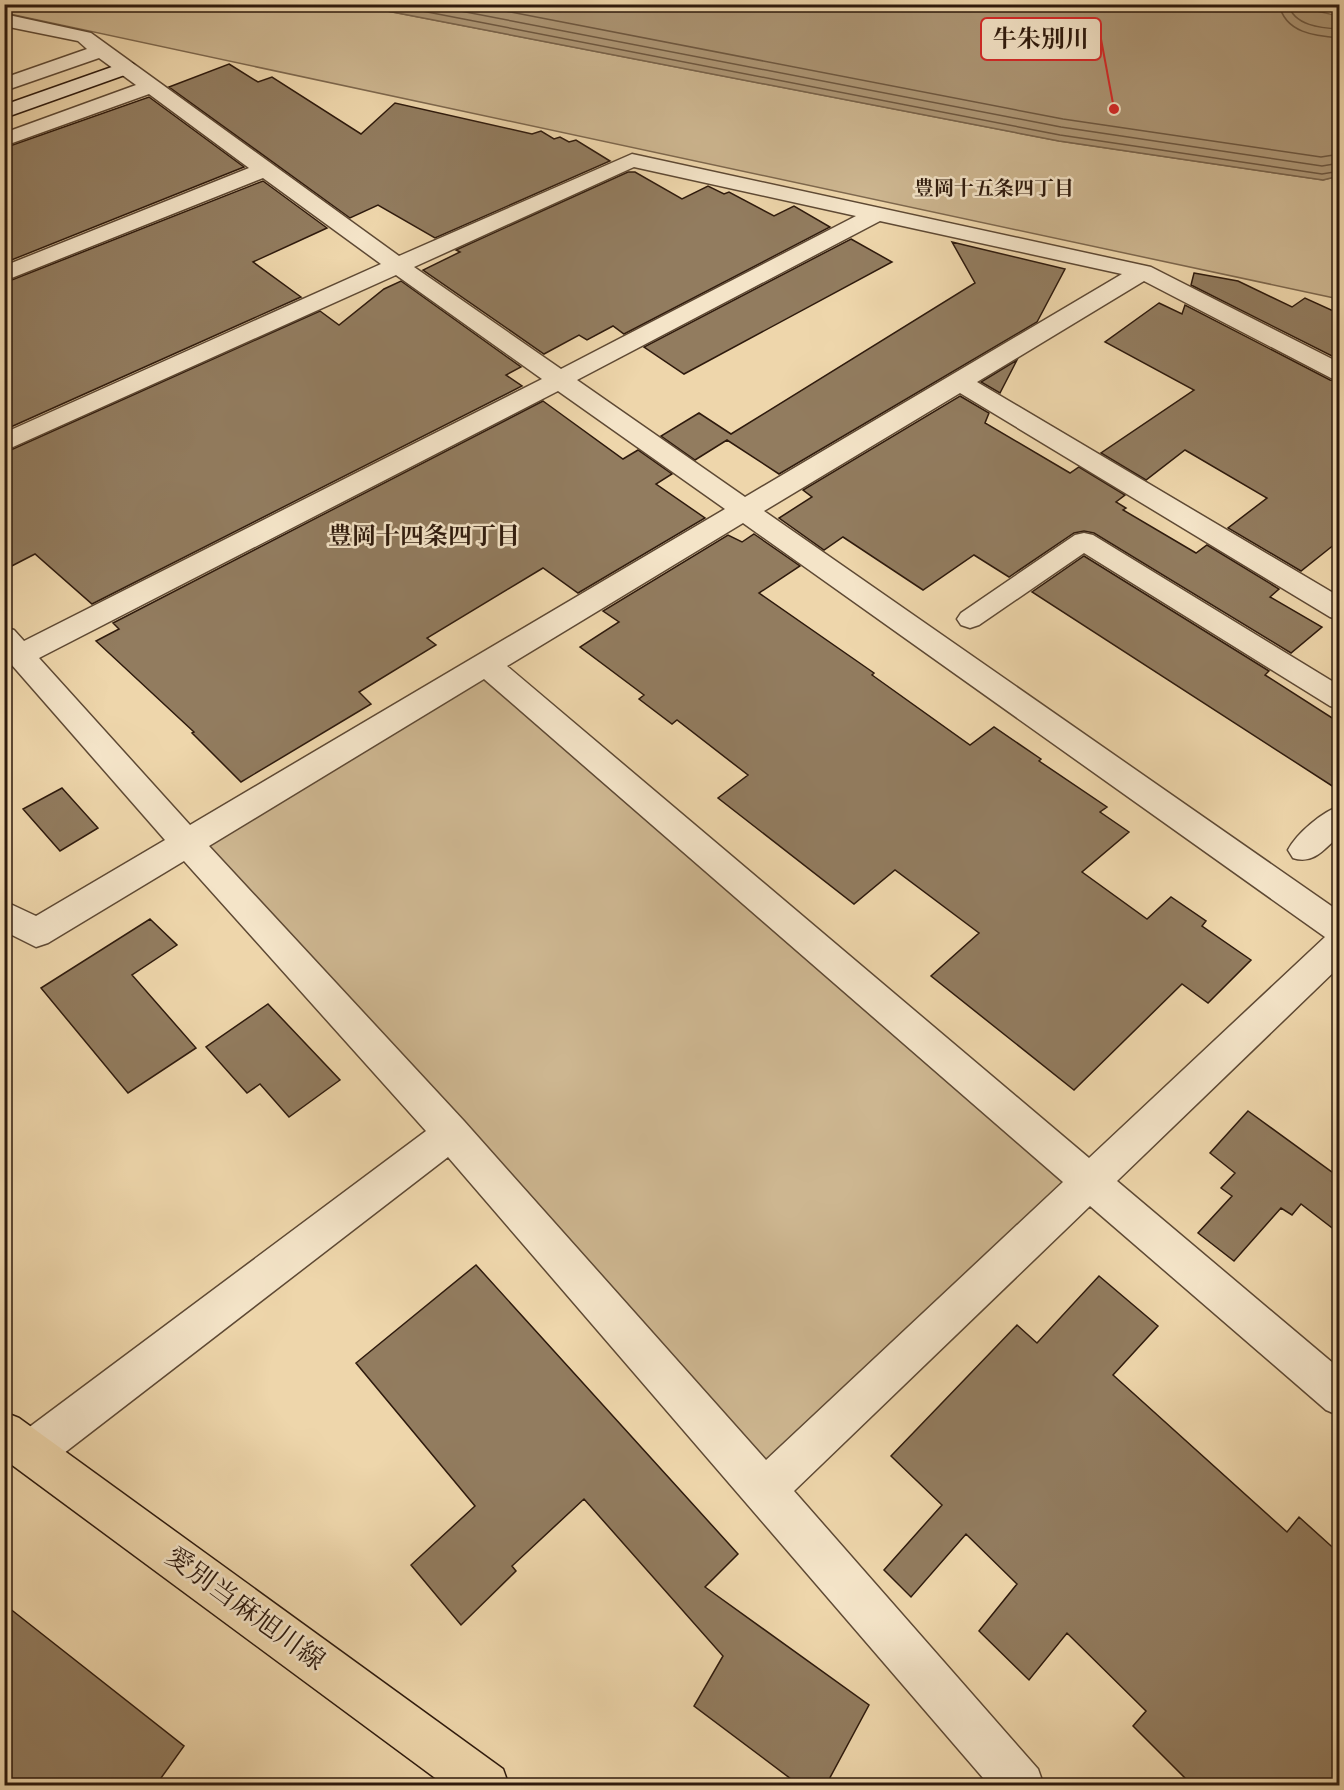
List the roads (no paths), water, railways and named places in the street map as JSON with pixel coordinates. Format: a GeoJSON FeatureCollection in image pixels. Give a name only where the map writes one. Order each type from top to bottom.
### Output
{"type":"FeatureCollection","features":[{"type":"Feature","properties":{"kind":"main road","name":"愛別当麻旭川線"},"geometry":{"type":"LineString","coordinates":[[18,1442],[470,1781]]}},
{"type":"Feature","properties":{"kind":"street"},"geometry":{"type":"LineString","coordinates":[[4,20],[84,38],[102,50],[398,266],[1340,930]]}},
{"type":"Feature","properties":{"kind":"street"},"geometry":{"type":"LineString","coordinates":[[4,85],[102,50]]}},
{"type":"Feature","properties":{"kind":"street"},"geometry":{"type":"LineString","coordinates":[[4,112],[126,68]]}},
{"type":"Feature","properties":{"kind":"street"},"geometry":{"type":"LineString","coordinates":[[4,140],[152,86]]}},
{"type":"Feature","properties":{"kind":"street"},"geometry":{"type":"LineString","coordinates":[[4,443],[632,160],[1143,272],[1340,373]]}},
{"type":"Feature","properties":{"kind":"street"},"geometry":{"type":"LineString","coordinates":[[4,274],[265,170]]}},
{"type":"Feature","properties":{"kind":"street"},"geometry":{"type":"LineString","coordinates":[[876,214],[559,380],[12,646],[187,843],[451,1133],[1021,1785]]}},
{"type":"Feature","properties":{"kind":"street"},"geometry":{"type":"LineString","coordinates":[[4,914],[36,933],[1143,272]]}},
{"type":"Feature","properties":{"kind":"street"},"geometry":{"type":"LineString","coordinates":[[958,381],[1340,610]]}},
{"type":"Feature","properties":{"kind":"street"},"geometry":{"type":"LineString","coordinates":[[486,665],[1340,1396]]}},
{"type":"Feature","properties":{"kind":"street"},"geometry":{"type":"LineString","coordinates":[[765,1490],[1340,944]]}},
{"type":"Feature","properties":{"kind":"street"},"geometry":{"type":"LineString","coordinates":[[18,1442],[451,1133]]}},
{"type":"Feature","properties":{"kind":"lane"},"geometry":{"type":"LineString","coordinates":[[970,619],[1084,541],[1340,699]]}},
{"type":"Feature","properties":{"kind":"lane"},"geometry":{"type":"LineString","coordinates":[[1303,850],[1340,817]]}},
{"type":"Feature","properties":{"kind":"water"},"geometry":{"type":"Polygon","coordinates":[[[356,5],[1290,5],[1339,16],[1339,176],[1323,180],[1059,141],[356,5]]]}},
{"type":"Feature","properties":{"kind":"place","name":"牛朱別川"},"geometry":{"type":"Point","coordinates":[1114,109]}},
{"type":"Feature","properties":{"kind":"district","name":"豊岡十五条四丁目"},"geometry":{"type":"Point","coordinates":[994,189]}},
{"type":"Feature","properties":{"kind":"district","name":"豊岡十四条四丁目"},"geometry":{"type":"Point","coordinates":[424,537]}}]}
